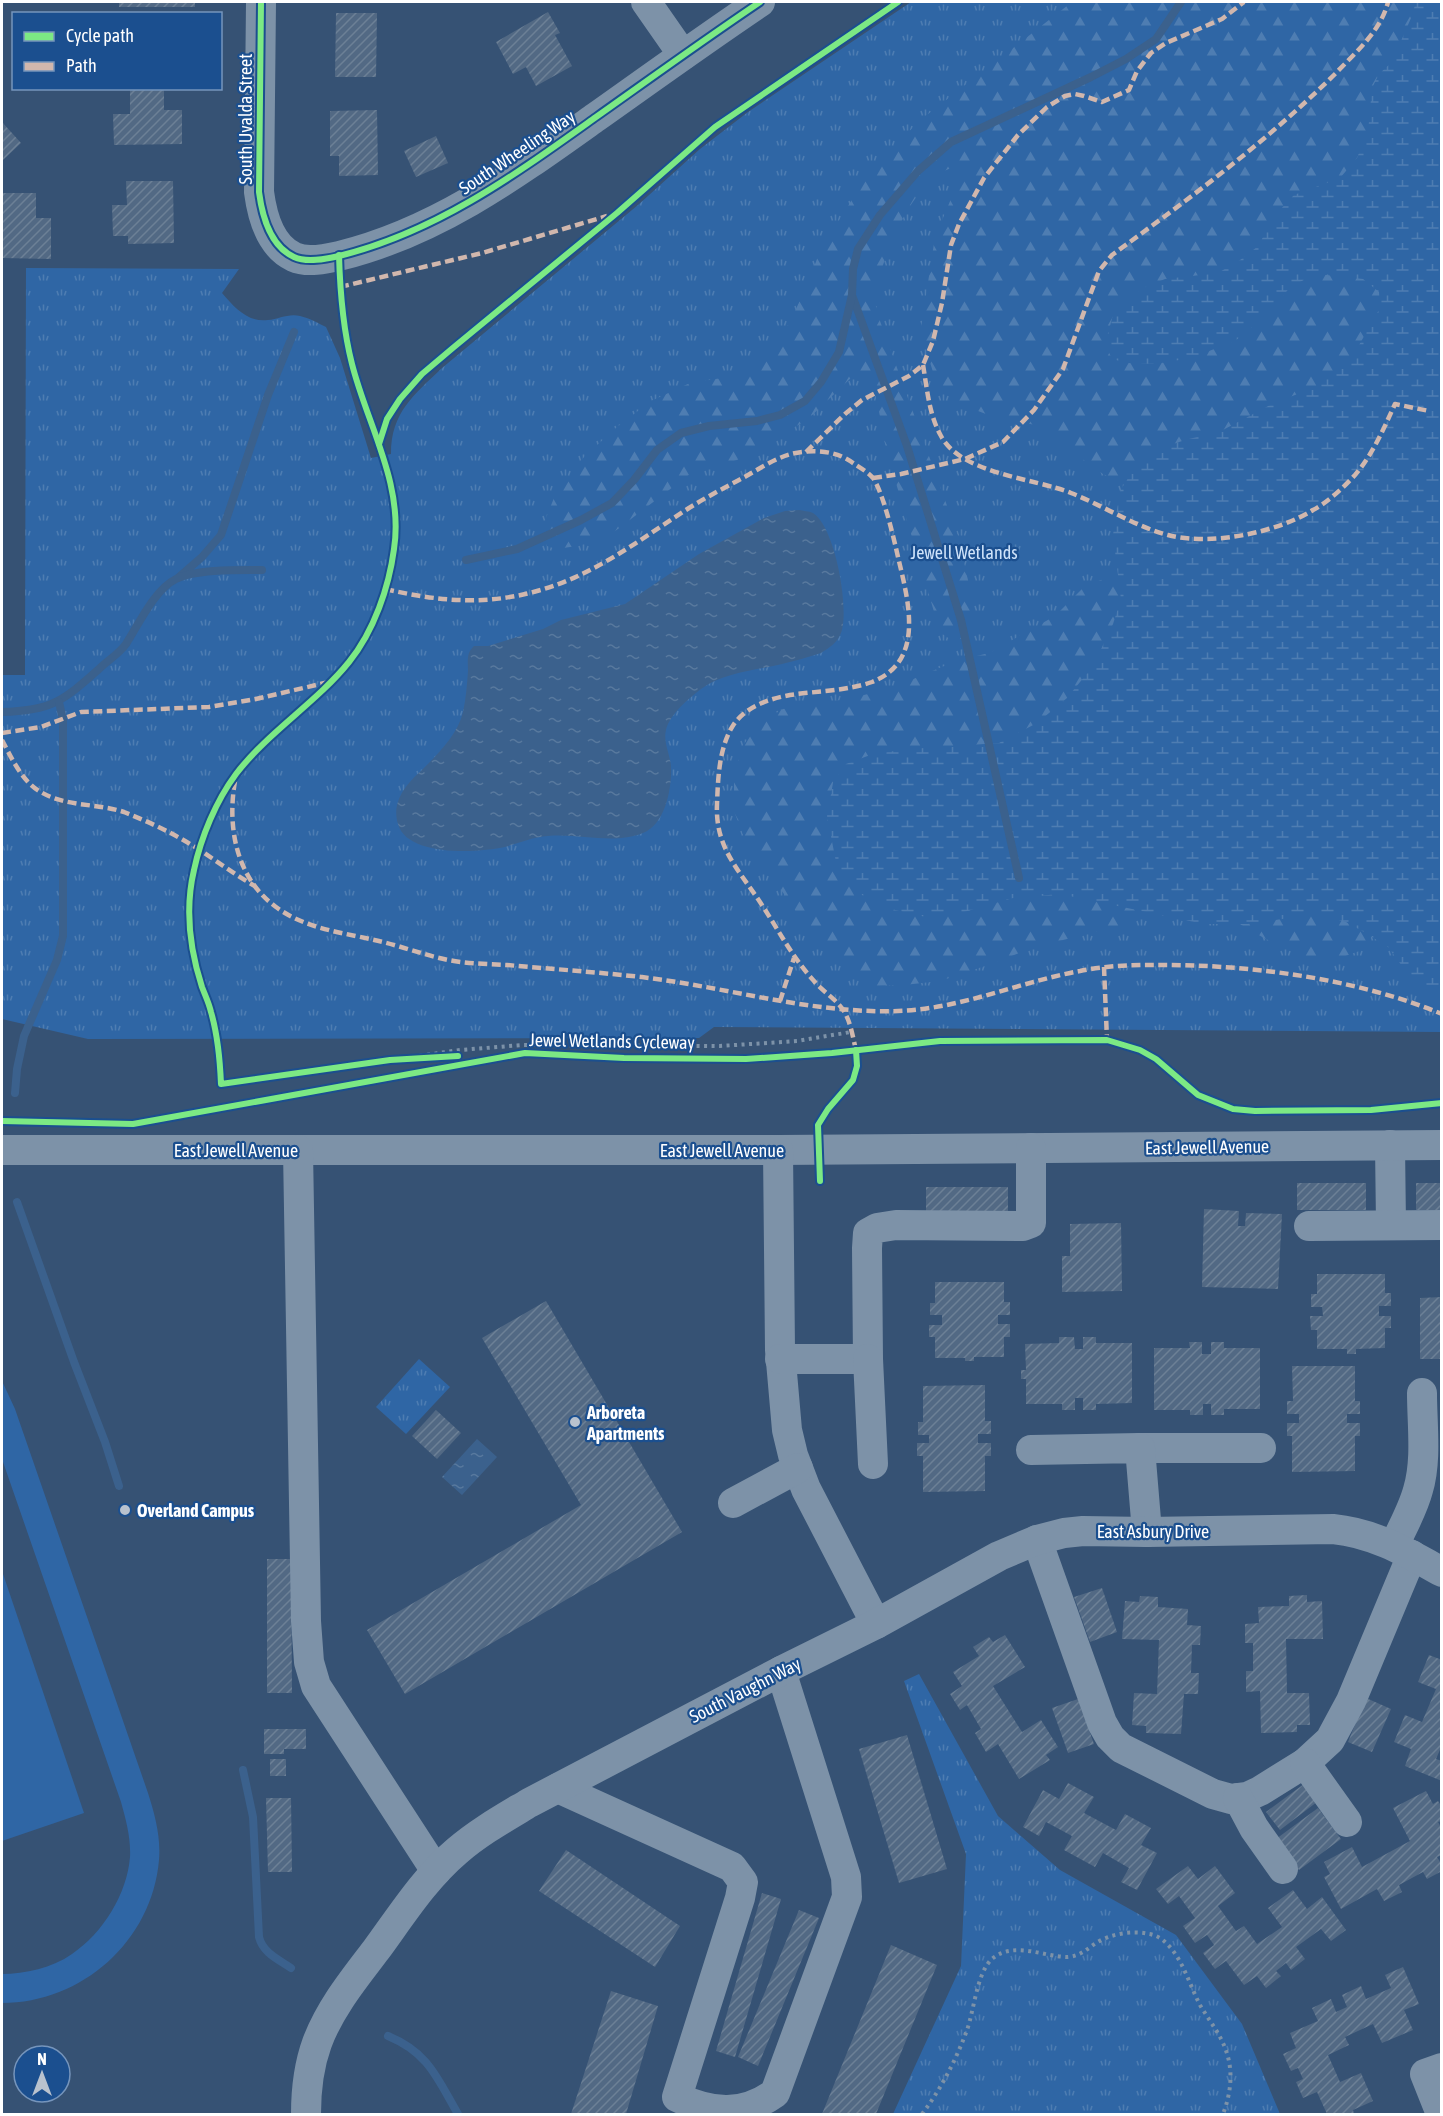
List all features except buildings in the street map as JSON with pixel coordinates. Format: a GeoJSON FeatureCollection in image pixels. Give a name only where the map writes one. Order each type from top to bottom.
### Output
{"type":"FeatureCollection","features":[{"type":"Feature","properties":{"kind":"street","name":"South Uvalda Street"},"geometry":{"type":"LineString","coordinates":[[261,2],[259,192],[261,208],[272,235]]}},
{"type":"Feature","properties":{"kind":"street"},"geometry":{"type":"LineString","coordinates":[[646,2],[683,55]]}},
{"type":"Feature","properties":{"kind":"street","name":"South Wheeling Way"},"geometry":{"type":"LineString","coordinates":[[272,235],[282,249],[295,258],[311,260],[331,258],[360,251],[445,216],[498,186],[760,2]]}},
{"type":"Feature","properties":{"kind":"street"},"geometry":{"type":"LineString","coordinates":[[1390,1145],[1390,1225]]}},
{"type":"Feature","properties":{"kind":"street","name":"East Jewell Avenue"},"geometry":{"type":"LineString","coordinates":[[2,1150],[778,1150],[1442,1145]]}},
{"type":"Feature","properties":{"kind":"street"},"geometry":{"type":"LineString","coordinates":[[873,1464],[868,1359],[868,1233],[877,1228],[896,1225],[1023,1226],[1031,1223],[1031,1148]]}},
{"type":"Feature","properties":{"kind":"street"},"geometry":{"type":"LineString","coordinates":[[298,1150],[306,1621],[309,1662],[316,1686],[322,1696],[436,1871]]}},
{"type":"Feature","properties":{"kind":"street"},"geometry":{"type":"LineString","coordinates":[[778,1150],[780,1359],[788,1430],[798,1468],[821,1521],[876,1624]]}},
{"type":"Feature","properties":{"kind":"street"},"geometry":{"type":"LineString","coordinates":[[1309,1226],[1442,1225]]}},
{"type":"Feature","properties":{"kind":"street"},"geometry":{"type":"LineString","coordinates":[[780,1359],[868,1359]]}},
{"type":"Feature","properties":{"kind":"street"},"geometry":{"type":"LineString","coordinates":[[1037,1540],[1102,1723],[1110,1737],[1121,1748],[1213,1794],[1231,1799],[1260,1791],[1305,1763],[1330,1740],[1352,1701],[1403,1550],[1420,1481],[1422,1393]]}},
{"type":"Feature","properties":{"kind":"street"},"geometry":{"type":"LineString","coordinates":[[1140,1448],[1147,1532]]}},
{"type":"Feature","properties":{"kind":"street"},"geometry":{"type":"LineString","coordinates":[[1031,1450],[1261,1448]]}},
{"type":"Feature","properties":{"kind":"street"},"geometry":{"type":"LineString","coordinates":[[733,1503],[798,1468]]}},
{"type":"Feature","properties":{"kind":"street","name":"East Asbury Drive"},"geometry":{"type":"LineString","coordinates":[[876,1624],[999,1556],[1037,1540],[1083,1531],[1333,1529],[1367,1535],[1403,1550],[1442,1572]]}},
{"type":"Feature","properties":{"kind":"street","name":"South Vaughn Way"},"geometry":{"type":"LineString","coordinates":[[306,2115],[310,2070],[317,2044],[327,2022],[358,1974],[412,1900],[436,1871],[457,1851],[493,1824],[558,1788],[876,1624]]}},
{"type":"Feature","properties":{"kind":"street"},"geometry":{"type":"LineString","coordinates":[[558,1788],[732,1867],[743,1882],[678,2097],[694,2105],[715,2111],[741,2109],[760,2104],[775,2093],[848,1896],[846,1877],[781,1671]]}},
{"type":"Feature","properties":{"kind":"street"},"geometry":{"type":"LineString","coordinates":[[1305,1763],[1347,1822]]}},
{"type":"Feature","properties":{"kind":"street"},"geometry":{"type":"LineString","coordinates":[[1238,1798],[1254,1828],[1283,1869]]}},
{"type":"Feature","properties":{"kind":"street"},"geometry":{"type":"LineString","coordinates":[[1441,2115],[1425,2074],[1442,2068]]}},
{"type":"Feature","properties":{"kind":"path"},"geometry":{"type":"LineString","coordinates":[[379,1062],[460,1050],[522,1045],[720,1046],[796,1041],[851,1032]]}},
{"type":"Feature","properties":{"kind":"path"},"geometry":{"type":"LineString","coordinates":[[390,1060],[516,1053]]}},
{"type":"Feature","properties":{"kind":"path"},"geometry":{"type":"LineString","coordinates":[[922,2115],[939,2090],[955,2058],[967,2031],[983,1971],[992,1959],[1000,1954],[1022,1951],[1068,1957],[1077,1955],[1109,1937],[1142,1933],[1159,1938],[1173,1951],[1223,2044],[1229,2059],[1230,2092],[1223,2115]]}},
{"type":"Feature","properties":{"kind":"green space","name":"Jewell Wetlands"},"geometry":{"type":"Polygon","coordinates":[[[911,2],[1441,2],[1441,1032],[714,1027],[699,1038],[88,1039],[2,1019],[2,675],[25,675],[26,268],[239,269],[222,293],[242,313],[261,320],[296,315],[326,327],[340,358],[371,458],[391,454],[392,439],[400,415],[414,396],[442,368],[638,205],[700,149],[748,112],[911,2]]]}},
{"type":"Feature","properties":{"kind":"green space"},"geometry":{"type":"Polygon","coordinates":[[[1072,2],[1441,2],[1396,276],[1376,368],[1153,479],[1118,480],[1103,474],[1035,425],[991,416],[960,404],[937,385],[921,328],[935,237],[956,187],[956,174],[951,168],[926,185],[907,212],[898,227],[874,293],[880,321],[958,536],[975,611],[970,638],[951,640],[940,632],[888,456],[873,382],[863,374],[854,375],[807,420],[737,460],[690,474],[610,535],[577,546],[556,549],[547,546],[546,518],[554,498],[584,457],[617,427],[651,401],[690,383],[735,376],[767,354],[791,321],[821,250],[864,180],[918,122],[1072,2]]]}},
{"type":"Feature","properties":{"kind":"green space"},"geometry":{"type":"Polygon","coordinates":[[[1416,2],[1442,2],[1441,993],[1424,987],[1402,966],[1388,947],[1346,922],[1317,914],[1248,924],[1204,924],[1060,894],[1013,898],[964,912],[926,917],[895,910],[862,895],[837,867],[827,816],[833,783],[846,764],[873,754],[999,743],[1037,723],[1067,698],[1093,666],[1113,624],[1121,599],[1113,535],[1120,491],[1138,462],[1153,451],[1221,431],[1274,403],[1316,387],[1354,354],[1380,308],[1379,292],[1363,279],[1317,274],[1291,286],[1268,314],[1235,341],[1191,358],[1155,364],[1128,363],[1112,359],[1105,344],[1113,315],[1143,288],[1165,279],[1218,273],[1257,247],[1279,211],[1294,195],[1340,178],[1357,158],[1368,132],[1372,88],[1379,74],[1392,62],[1416,2]]]}},
{"type":"Feature","properties":{"kind":"green space"},"geometry":{"type":"Polygon","coordinates":[[[1148,572],[1380,920],[1365,949],[1337,959],[1305,958],[1224,915],[1158,910],[1115,927],[1035,947],[940,981],[873,986],[850,973],[825,954],[773,878],[747,845],[734,811],[734,773],[744,744],[761,722],[783,709],[848,699],[892,688],[956,661],[989,653],[1055,616],[1084,587],[1108,577],[1148,572]]]}},
{"type":"Feature","properties":{"kind":"green space"},"geometry":{"type":"Polygon","coordinates":[[[419,1359],[450,1387],[406,1434],[376,1407],[419,1359]]]}},
{"type":"Feature","properties":{"kind":"green space"},"geometry":{"type":"Polygon","coordinates":[[[2,1381],[15,1409],[148,1793],[157,1826],[159,1860],[154,1889],[143,1917],[127,1941],[108,1962],[85,1979],[59,1992],[31,2000],[2,2003],[2,1974],[20,1973],[56,1963],[72,1954],[94,1935],[112,1912],[119,1898],[128,1871],[130,1850],[128,1829],[121,1802],[2,1459],[2,1381]]]}},
{"type":"Feature","properties":{"kind":"green space"},"geometry":{"type":"Polygon","coordinates":[[[2,1571],[84,1813],[2,1841],[2,1571]]]}},
{"type":"Feature","properties":{"kind":"green space"},"geometry":{"type":"Polygon","coordinates":[[[919,1674],[998,1816],[1060,1870],[1176,1935],[1242,2024],[1280,2114],[893,2114],[961,1966],[966,1854],[904,1681],[919,1674]]]}},
{"type":"Feature","properties":{"kind":"water"},"geometry":{"type":"Polygon","coordinates":[[[799,510],[813,513],[821,521],[834,551],[844,606],[841,633],[830,647],[821,653],[720,679],[701,689],[680,707],[671,718],[665,734],[671,766],[669,794],[662,813],[651,828],[643,833],[620,838],[548,836],[478,851],[429,847],[404,835],[396,816],[398,801],[406,787],[441,750],[457,728],[465,702],[468,655],[474,646],[488,646],[543,629],[561,620],[625,604],[699,554],[764,518],[785,511],[799,510]]]}},
{"type":"Feature","properties":{"kind":"water"},"geometry":{"type":"Polygon","coordinates":[[[477,1439],[497,1457],[462,1495],[442,1477],[477,1439]]]}},
{"type":"Feature","properties":{"kind":"waterway"},"geometry":{"type":"LineString","coordinates":[[466,560],[517,549],[612,503],[634,480],[657,450],[681,433],[709,426],[757,421],[780,415],[805,401],[821,382],[839,352],[852,295],[853,269],[858,249],[880,215],[918,171],[951,142],[1126,59],[1156,39],[1181,2]]}},
{"type":"Feature","properties":{"kind":"waterway"},"geometry":{"type":"LineString","coordinates":[[852,295],[907,446],[961,620],[1019,878]]}},
{"type":"Feature","properties":{"kind":"waterway"},"geometry":{"type":"LineString","coordinates":[[179,577],[202,557],[221,535],[268,395],[294,332]]}},
{"type":"Feature","properties":{"kind":"waterway"},"geometry":{"type":"LineString","coordinates":[[2,712],[45,706],[76,689],[123,648],[154,599],[176,579],[195,573],[262,570]]}},
{"type":"Feature","properties":{"kind":"waterway"},"geometry":{"type":"LineString","coordinates":[[15,1093],[24,1036],[57,960],[63,936],[63,720],[59,702]]}},
{"type":"Feature","properties":{"kind":"waterway"},"geometry":{"type":"LineString","coordinates":[[17,1202],[119,1486]]}},
{"type":"Feature","properties":{"kind":"waterway"},"geometry":{"type":"LineString","coordinates":[[243,1770],[253,1817],[259,1937],[267,1951],[291,1968]]}},
{"type":"Feature","properties":{"kind":"waterway"},"geometry":{"type":"LineString","coordinates":[[388,2036],[413,2050],[423,2059],[458,2114]]}},
{"type":"Feature","properties":{"kind":"marked path"},"geometry":{"type":"LineString","coordinates":[[806,452],[862,400],[909,376],[923,365],[933,341],[942,303],[951,245],[959,224],[984,178],[1018,135],[1047,107],[1065,96],[1075,94],[1102,102],[1129,90],[1137,71],[1151,53],[1166,43],[1222,19],[1244,2]]}},
{"type":"Feature","properties":{"kind":"marked path"},"geometry":{"type":"LineString","coordinates":[[873,478],[965,459],[1003,442],[1034,410],[1063,369],[1099,271],[1112,255],[1226,169],[1309,99],[1366,41],[1380,23],[1388,2]]}},
{"type":"Feature","properties":{"kind":"marked path"},"geometry":{"type":"LineString","coordinates":[[340,287],[482,253],[607,216]]}},
{"type":"Feature","properties":{"kind":"marked path"},"geometry":{"type":"LineString","coordinates":[[923,365],[929,401],[937,428],[951,449],[965,459],[981,467],[1071,493],[1143,526],[1185,538],[1223,538],[1242,535],[1262,531],[1298,518],[1324,503],[1355,475],[1373,450],[1395,404],[1429,411]]}},
{"type":"Feature","properties":{"kind":"marked path"},"geometry":{"type":"LineString","coordinates":[[385,589],[461,600],[498,599],[537,591],[578,576],[597,566],[701,501],[771,462],[791,454],[815,451],[839,455],[871,476],[881,494],[888,516],[906,592],[909,628],[907,645],[900,660],[889,672],[872,682],[842,689],[782,697],[766,701],[745,712],[734,724],[725,742],[720,762],[717,804],[720,833],[736,868],[806,972],[845,1013],[856,1050]]}},
{"type":"Feature","properties":{"kind":"marked path"},"geometry":{"type":"LineString","coordinates":[[2,733],[41,727],[81,712],[209,707],[329,682]]}},
{"type":"Feature","properties":{"kind":"marked path"},"geometry":{"type":"LineString","coordinates":[[2,740],[22,775],[39,791],[59,800],[113,809],[143,820],[171,833],[255,886]]}},
{"type":"Feature","properties":{"kind":"marked path"},"geometry":{"type":"LineString","coordinates":[[235,781],[232,816],[237,850],[252,882],[276,907],[314,926],[445,959],[467,963],[641,977],[801,1004],[866,1011],[898,1011],[944,1005],[1098,968],[1144,965],[1226,967],[1337,982],[1373,991],[1442,1014]]}},
{"type":"Feature","properties":{"kind":"marked path"},"geometry":{"type":"LineString","coordinates":[[780,1001],[794,958]]}},
{"type":"Feature","properties":{"kind":"marked path"},"geometry":{"type":"LineString","coordinates":[[1104,967],[1107,1040]]}},
{"type":"Feature","properties":{"kind":"cycle path"},"geometry":{"type":"LineString","coordinates":[[261,2],[260,201],[265,220],[273,238],[279,245],[294,257],[311,260],[339,256],[375,245],[442,217],[474,199],[536,159],[760,2]]}},
{"type":"Feature","properties":{"kind":"cycle path"},"geometry":{"type":"LineString","coordinates":[[379,444],[387,419],[400,399],[422,374],[617,213],[715,127],[898,2]]}},
{"type":"Feature","properties":{"kind":"cycle path"},"geometry":{"type":"LineString","coordinates":[[339,255],[342,310],[349,351],[389,478],[394,501],[396,525],[392,563],[379,608],[358,650],[336,677],[249,759],[236,774],[216,808],[201,845],[191,884],[189,914],[192,944],[215,1030],[221,1084],[390,1060],[458,1056]]}},
{"type":"Feature","properties":{"kind":"cycle path","name":"Jewel Wetlands Cycleway"},"geometry":{"type":"LineString","coordinates":[[2,1121],[133,1124],[525,1053],[624,1058],[746,1059],[832,1053],[940,1041],[1107,1040],[1140,1050],[1156,1059],[1198,1095],[1233,1109],[1255,1111],[1371,1110],[1442,1103]]}},
{"type":"Feature","properties":{"kind":"cycle path"},"geometry":{"type":"LineString","coordinates":[[820,1181],[818,1125],[828,1109],[853,1080],[857,1066],[856,1050]]}},
{"type":"Feature","properties":{"kind":"place","name":"Arboreta Apartments"},"geometry":{"type":"Point","coordinates":[575,1422]}},
{"type":"Feature","properties":{"kind":"place","name":"Overland Campus"},"geometry":{"type":"Point","coordinates":[125,1510]}}]}
